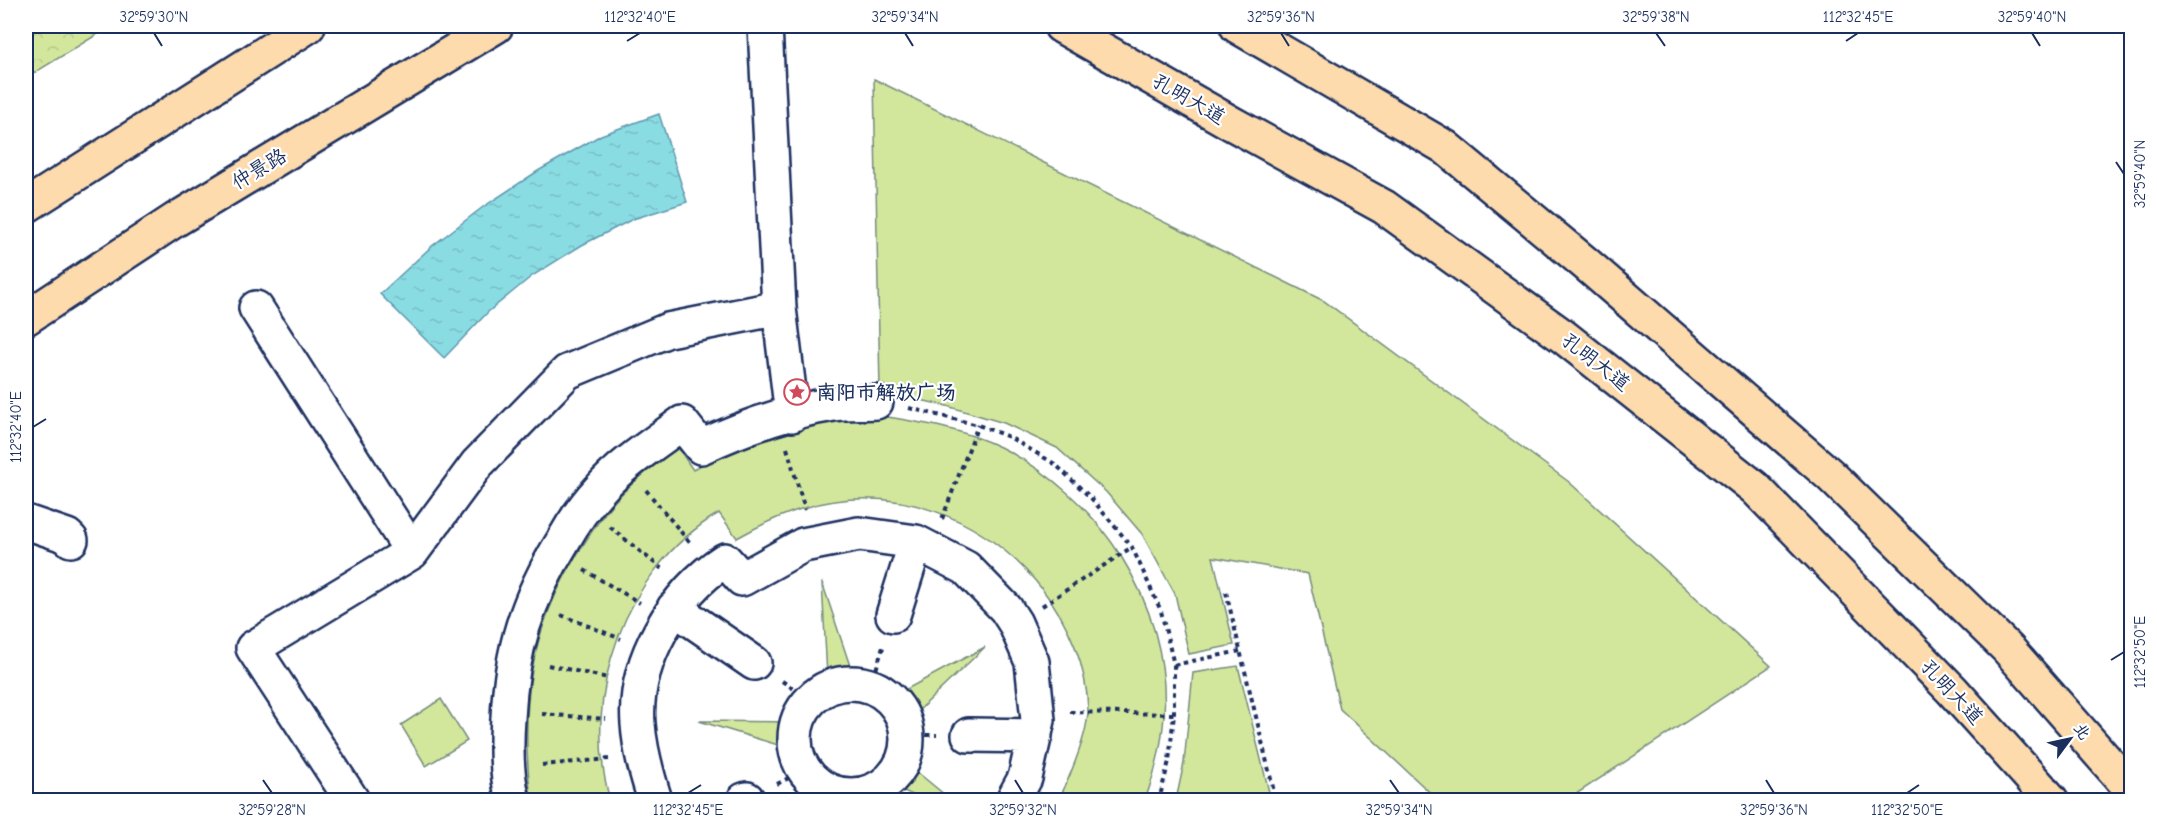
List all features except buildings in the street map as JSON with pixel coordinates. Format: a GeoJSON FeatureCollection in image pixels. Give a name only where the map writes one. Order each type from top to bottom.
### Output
{"type":"FeatureCollection","features":[{"type":"Feature","properties":{"kind":"main road"},"geometry":{"type":"LineString","coordinates":[[26,206],[308,26]]}},
{"type":"Feature","properties":{"kind":"main road","name":"仲景路"},"geometry":{"type":"LineString","coordinates":[[26,318],[175,220],[496,26]]}},
{"type":"Feature","properties":{"kind":"main road","name":"孔明大道"},"geometry":{"type":"LineString","coordinates":[[1061,26],[1384,207],[1564,336],[1755,488],[1952,690],[2051,801]]}},
{"type":"Feature","properties":{"kind":"main road"},"geometry":{"type":"LineString","coordinates":[[1237,26],[1445,147],[1586,263],[1855,500],[2008,649],[2132,790]]}},
{"type":"Feature","properties":{"kind":"street"},"geometry":{"type":"LineString","coordinates":[[765,26],[779,309],[789,428]]}},
{"type":"Feature","properties":{"kind":"street"},"geometry":{"type":"LineString","coordinates":[[256,308],[412,552]]}},
{"type":"Feature","properties":{"kind":"street"},"geometry":{"type":"LineString","coordinates":[[352,801],[253,648],[412,552],[477,464],[567,372],[668,330],[779,309]]}},
{"type":"Feature","properties":{"kind":"street"},"geometry":{"type":"LineString","coordinates":[[513,801],[507,744],[509,695],[516,648],[530,603],[547,566],[572,526],[600,489],[634,459],[682,423],[700,447],[736,430],[789,428],[834,405],[876,402]]}},
{"type":"Feature","properties":{"kind":"street"},"geometry":{"type":"LineString","coordinates":[[26,522],[67,536],[71,540]]}},
{"type":"Feature","properties":{"kind":"street"},"geometry":{"type":"LineString","coordinates":[[655,801],[641,754],[638,721],[641,684],[651,650],[674,608],[712,568],[725,560],[742,579],[803,545],[859,534],[916,542],[966,568],[1006,609],[1016,623],[1032,662],[1038,720],[1025,778],[1013,801]]}},
{"type":"Feature","properties":{"kind":"street"},"geometry":{"type":"LineString","coordinates":[[893,615],[916,542]]}},
{"type":"Feature","properties":{"kind":"street"},"geometry":{"type":"LineString","coordinates":[[674,608],[754,663]]}},
{"type":"Feature","properties":{"kind":"street"},"geometry":{"type":"LineString","coordinates":[[843,682],[871,686],[880,690],[894,702],[904,717],[908,735],[906,753],[899,770],[872,796],[833,793],[817,784],[804,770],[796,753],[795,734],[799,715],[810,700],[825,688],[843,682]]}},
{"type":"Feature","properties":{"kind":"street"},"geometry":{"type":"LineString","coordinates":[[969,735],[1035,736]]}},
{"type":"Feature","properties":{"kind":"path"},"geometry":{"type":"LineString","coordinates":[[876,402],[978,425],[1009,437],[1055,465],[1091,498],[1131,547],[1161,611],[1174,665],[1174,714],[1169,760],[1159,801]]}},
{"type":"Feature","properties":{"kind":"path"},"geometry":{"type":"LineString","coordinates":[[944,514],[978,425]]}},
{"type":"Feature","properties":{"kind":"path"},"geometry":{"type":"LineString","coordinates":[[789,428],[804,508]]}},
{"type":"Feature","properties":{"kind":"path"},"geometry":{"type":"LineString","coordinates":[[645,489],[686,537]]}},
{"type":"Feature","properties":{"kind":"path"},"geometry":{"type":"LineString","coordinates":[[609,526],[658,566]]}},
{"type":"Feature","properties":{"kind":"path"},"geometry":{"type":"LineString","coordinates":[[1051,601],[1131,547]]}},
{"type":"Feature","properties":{"kind":"path"},"geometry":{"type":"LineString","coordinates":[[581,568],[636,601]]}},
{"type":"Feature","properties":{"kind":"path"},"geometry":{"type":"LineString","coordinates":[[1226,592],[1276,801]]}},
{"type":"Feature","properties":{"kind":"path"},"geometry":{"type":"LineString","coordinates":[[558,614],[618,638]]}},
{"type":"Feature","properties":{"kind":"path"},"geometry":{"type":"LineString","coordinates":[[871,686],[893,615]]}},
{"type":"Feature","properties":{"kind":"path"},"geometry":{"type":"LineString","coordinates":[[1174,665],[1240,651]]}},
{"type":"Feature","properties":{"kind":"path"},"geometry":{"type":"LineString","coordinates":[[544,664],[606,678]]}},
{"type":"Feature","properties":{"kind":"path"},"geometry":{"type":"LineString","coordinates":[[1088,712],[1174,714]]}},
{"type":"Feature","properties":{"kind":"path"},"geometry":{"type":"LineString","coordinates":[[537,713],[600,718]]}},
{"type":"Feature","properties":{"kind":"path"},"geometry":{"type":"LineString","coordinates":[[538,765],[601,760]]}},
{"type":"Feature","properties":{"kind":"green space"},"geometry":{"type":"Polygon","coordinates":[[[26,26],[111,26],[26,78],[26,26]]]}},
{"type":"Feature","properties":{"kind":"green space"},"geometry":{"type":"Polygon","coordinates":[[[874,79],[1324,301],[1569,482],[1771,666],[1567,800],[1438,800],[1340,709],[1308,574],[1213,557],[1234,645],[1189,654],[1175,594],[1142,534],[1106,492],[1057,448],[1004,423],[947,406],[880,391],[874,79]]]}},
{"type":"Feature","properties":{"kind":"green space"},"geometry":{"type":"Polygon","coordinates":[[[876,415],[955,430],[1000,447],[1036,468],[1068,494],[1097,524],[1122,558],[1141,594],[1155,633],[1163,674],[1162,738],[1145,800],[1059,800],[1085,732],[1088,710],[1087,694],[1075,646],[1052,602],[1042,589],[1019,564],[993,542],[965,525],[935,511],[904,503],[871,499],[838,501],[804,508],[770,521],[737,538],[719,513],[686,537],[658,567],[635,601],[618,638],[606,678],[601,719],[602,760],[610,800],[531,800],[527,733],[528,701],[539,640],[549,610],[563,580],[592,531],[615,501],[637,480],[678,448],[693,470],[716,456],[813,422],[876,415]]]}},
{"type":"Feature","properties":{"kind":"green space"},"geometry":{"type":"Polygon","coordinates":[[[822,582],[852,672],[827,676],[822,582]]]}},
{"type":"Feature","properties":{"kind":"green space"},"geometry":{"type":"Polygon","coordinates":[[[985,647],[917,712],[903,691],[985,647]]]}},
{"type":"Feature","properties":{"kind":"green space"},"geometry":{"type":"Polygon","coordinates":[[[1238,666],[1271,800],[1176,800],[1184,763],[1193,673],[1238,666]]]}},
{"type":"Feature","properties":{"kind":"green space"},"geometry":{"type":"Polygon","coordinates":[[[441,699],[467,741],[426,766],[401,725],[441,699]]]}},
{"type":"Feature","properties":{"kind":"green space"},"geometry":{"type":"Polygon","coordinates":[[[699,721],[793,722],[788,748],[699,721]]]}},
{"type":"Feature","properties":{"kind":"green space"},"geometry":{"type":"Polygon","coordinates":[[[911,767],[951,800],[924,800],[897,788],[911,767]]]}},
{"type":"Feature","properties":{"kind":"water"},"geometry":{"type":"Polygon","coordinates":[[[659,114],[687,202],[633,219],[582,245],[532,276],[488,312],[444,358],[380,294],[432,246],[483,207],[538,171],[601,135],[659,114]]]}},
{"type":"Feature","properties":{"kind":"place","name":"南阳市解放广场"},"geometry":{"type":"Point","coordinates":[797,392]}}]}
